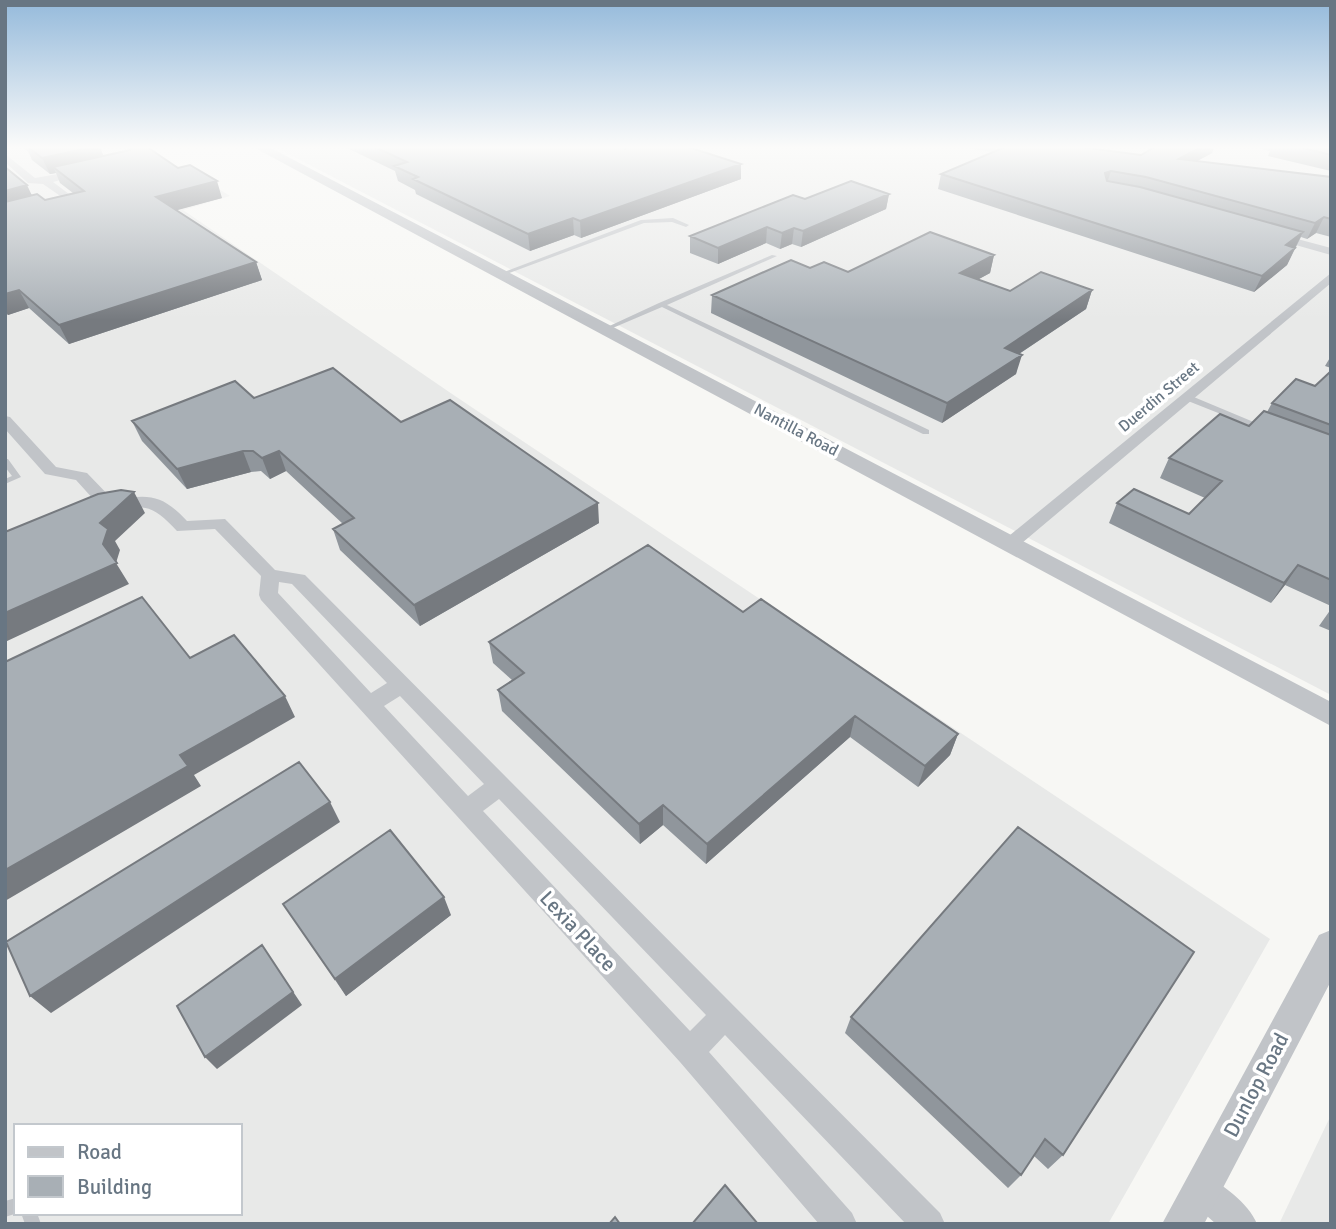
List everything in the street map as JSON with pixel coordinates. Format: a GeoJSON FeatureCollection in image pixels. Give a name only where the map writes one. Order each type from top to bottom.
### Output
{"type":"FeatureCollection","features":[{"type":"Feature","properties":{"kind":"street","name":"Nantilla Road"},"geometry":{"type":"LineString","coordinates":[[368,204],[1331,715]]}},
{"type":"Feature","properties":{"kind":"street"},"geometry":{"type":"LineString","coordinates":[[1266,233],[1331,252]]}},
{"type":"Feature","properties":{"kind":"street","name":"Duerdin Street"},"geometry":{"type":"LineString","coordinates":[[1010,544],[1331,277]]}},
{"type":"Feature","properties":{"kind":"street","name":"Lexia Place"},"geometry":{"type":"LineString","coordinates":[[5,420],[51,471],[80,476],[110,507],[139,500],[163,505],[183,527],[219,523],[270,575],[268,594],[690,1052],[841,1224]]}},
{"type":"Feature","properties":{"kind":"street"},"geometry":{"type":"LineString","coordinates":[[270,575],[298,579],[929,1224]]}},
{"type":"Feature","properties":{"kind":"street"},"geometry":{"type":"LineString","coordinates":[[369,705],[401,685]]}},
{"type":"Feature","properties":{"kind":"street"},"geometry":{"type":"LineString","coordinates":[[466,810],[499,786]]}},
{"type":"Feature","properties":{"kind":"street","name":"Dunlop Road"},"geometry":{"type":"LineString","coordinates":[[1182,1224],[1331,946]]}},
{"type":"Feature","properties":{"kind":"street"},"geometry":{"type":"LineString","coordinates":[[690,1052],[725,1015]]}},
{"type":"Feature","properties":{"kind":"street"},"geometry":{"type":"LineString","coordinates":[[1199,1189],[1241,1224]]}},
{"type":"Feature","properties":{"kind":"lane"},"geometry":{"type":"LineString","coordinates":[[502,274],[643,221],[673,220],[686,225]]}},
{"type":"Feature","properties":{"kind":"lane"},"geometry":{"type":"LineString","coordinates":[[606,329],[774,256]]}},
{"type":"Feature","properties":{"kind":"lane"},"geometry":{"type":"LineString","coordinates":[[660,304],[926,432]]}},
{"type":"Feature","properties":{"kind":"lane"},"geometry":{"type":"LineString","coordinates":[[1186,397],[1273,432]]}},
{"type":"Feature","properties":{"kind":"lane"},"geometry":{"type":"LineString","coordinates":[[5,461],[17,477],[5,482]]}},
{"type":"Feature","properties":{"kind":"shaded area"},"geometry":{"type":"Polygon","coordinates":[[[5,204],[202,204],[183,210],[455,396],[1270,939],[1108,1224],[5,1224],[5,204]]]}},
{"type":"Feature","properties":{"kind":"shaded area"},"geometry":{"type":"Polygon","coordinates":[[[386,204],[1331,204],[1331,695],[386,204]]]}},
{"type":"Feature","properties":{"kind":"shaded area"},"geometry":{"type":"Polygon","coordinates":[[[1331,1115],[1331,1224],[1279,1224],[1331,1115]]]}},
{"type":"Feature","properties":{"kind":"building"},"geometry":{"type":"Polygon","coordinates":[[[5,204],[167,204],[256,262],[59,325],[19,290],[5,294],[5,204]]]}},
{"type":"Feature","properties":{"kind":"building"},"geometry":{"type":"Polygon","coordinates":[[[466,204],[627,204],[580,221],[573,218],[528,234],[466,204]]]}},
{"type":"Feature","properties":{"kind":"building"},"geometry":{"type":"Polygon","coordinates":[[[770,204],[865,204],[803,231],[794,228],[782,233],[767,227],[718,248],[690,236],[770,204]]]}},
{"type":"Feature","properties":{"kind":"building"},"geometry":{"type":"Polygon","coordinates":[[[1037,204],[1203,204],[1303,232],[1286,245],[1295,248],[1262,276],[1037,204]]]}},
{"type":"Feature","properties":{"kind":"building"},"geometry":{"type":"Polygon","coordinates":[[[1246,204],[1331,204],[1331,219],[1324,217],[1315,223],[1246,204]]]}},
{"type":"Feature","properties":{"kind":"building"},"geometry":{"type":"Polygon","coordinates":[[[930,232],[994,255],[960,273],[1010,291],[1041,272],[1092,290],[1005,348],[1022,355],[947,403],[712,295],[791,260],[810,268],[824,262],[848,272],[930,232]]]}},
{"type":"Feature","properties":{"kind":"building"},"geometry":{"type":"Polygon","coordinates":[[[333,368],[401,422],[450,400],[598,503],[414,605],[333,529],[354,518],[279,451],[262,458],[253,451],[243,451],[177,469],[132,421],[235,381],[254,398],[333,368]]]}},
{"type":"Feature","properties":{"kind":"building"},"geometry":{"type":"Polygon","coordinates":[[[1331,371],[1331,425],[1272,403],[1296,379],[1315,386],[1331,371]]]}},
{"type":"Feature","properties":{"kind":"building"},"geometry":{"type":"Polygon","coordinates":[[[1264,411],[1331,435],[1331,580],[1298,565],[1284,583],[1117,503],[1134,489],[1189,514],[1222,481],[1169,458],[1220,414],[1249,426],[1264,411]]]}},
{"type":"Feature","properties":{"kind":"building"},"geometry":{"type":"Polygon","coordinates":[[[121,490],[134,492],[100,523],[108,529],[103,544],[117,563],[5,613],[5,532],[98,494],[121,490]]]}},
{"type":"Feature","properties":{"kind":"building"},"geometry":{"type":"Polygon","coordinates":[[[648,545],[743,612],[761,599],[958,734],[925,766],[855,716],[707,844],[663,805],[639,824],[498,690],[524,673],[489,642],[648,545]]]}},
{"type":"Feature","properties":{"kind":"building"},"geometry":{"type":"Polygon","coordinates":[[[142,597],[190,658],[234,635],[285,696],[180,755],[188,766],[5,870],[5,662],[142,597]]]}},
{"type":"Feature","properties":{"kind":"building"},"geometry":{"type":"Polygon","coordinates":[[[299,762],[330,802],[30,996],[6,942],[299,762]]]}},
{"type":"Feature","properties":{"kind":"building"},"geometry":{"type":"Polygon","coordinates":[[[1018,827],[1194,952],[1063,1155],[1045,1139],[1021,1175],[851,1017],[1018,827]]]}},
{"type":"Feature","properties":{"kind":"building"},"geometry":{"type":"Polygon","coordinates":[[[390,830],[444,897],[335,979],[283,904],[390,830]]]}},
{"type":"Feature","properties":{"kind":"building"},"geometry":{"type":"Polygon","coordinates":[[[262,945],[293,992],[205,1057],[177,1006],[262,945]]]}},
{"type":"Feature","properties":{"kind":"building"},"geometry":{"type":"Polygon","coordinates":[[[725,1185],[758,1224],[692,1224],[725,1185]]]}},
{"type":"Feature","properties":{"kind":"building"},"geometry":{"type":"Polygon","coordinates":[[[615,1217],[620,1224],[609,1224],[615,1217]]]}}]}
